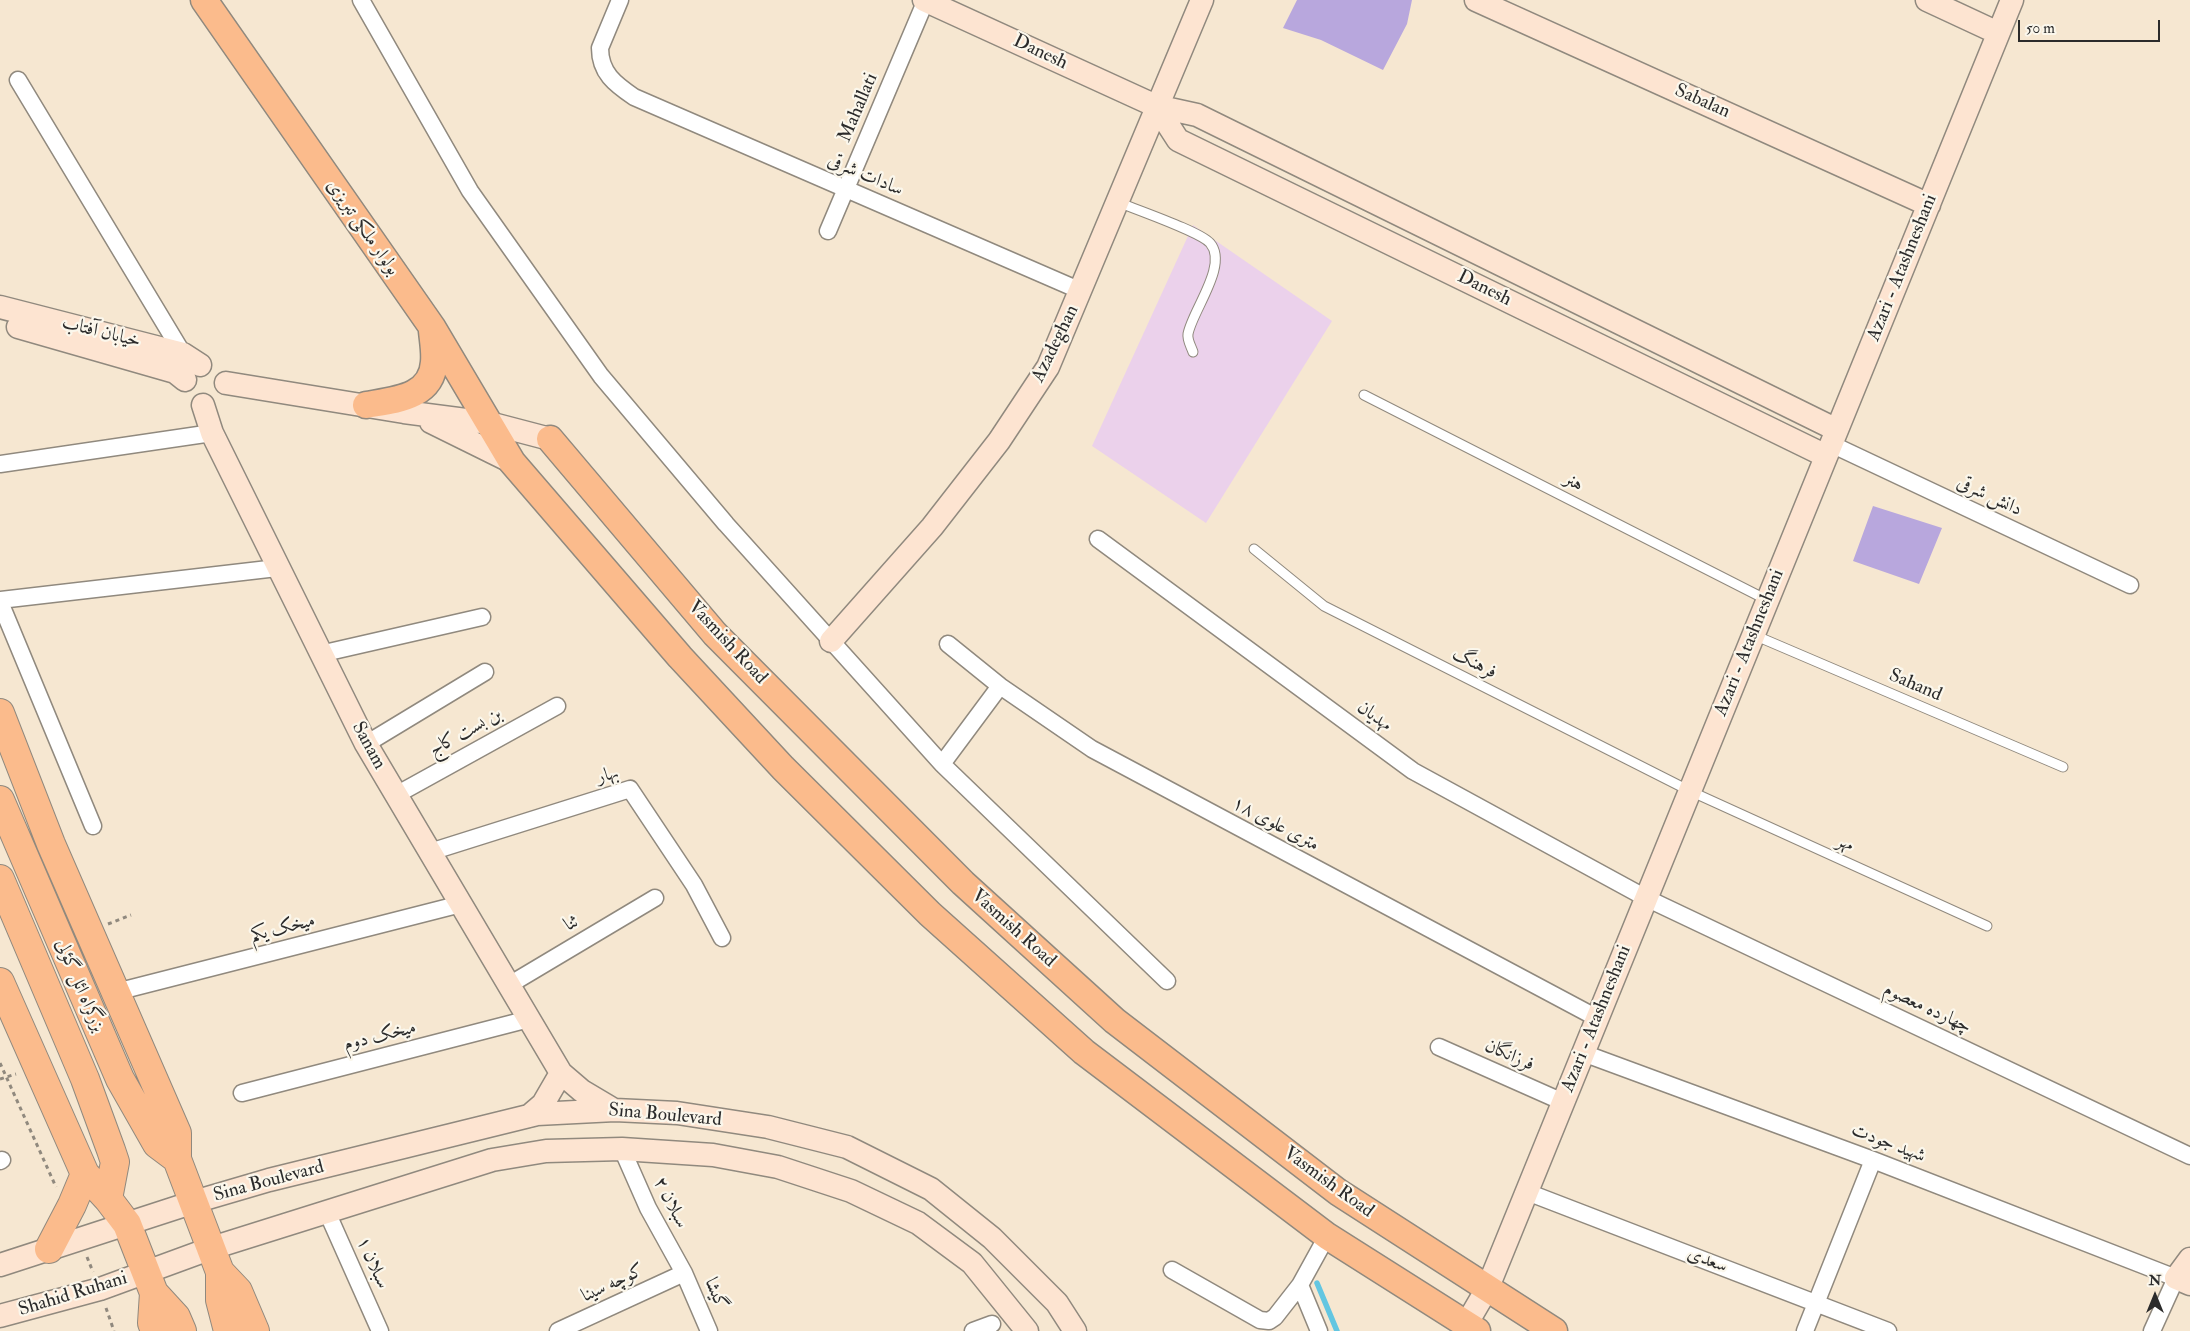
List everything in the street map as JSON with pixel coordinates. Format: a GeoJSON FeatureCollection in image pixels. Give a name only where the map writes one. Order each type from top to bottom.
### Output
{"type":"FeatureCollection","features":[{"type":"Feature","properties":{"kind":"highway"},"geometry":{"type":"LineString","coordinates":[[0,713],[51,844],[177,1132],[177,1159],[216,1260],[238,1291],[255,1331]]}},
{"type":"Feature","properties":{"kind":"highway","name":"بزرگراه ائل گؤلی"},"geometry":{"type":"LineString","coordinates":[[0,800],[120,1079],[157,1144],[177,1159]]}},
{"type":"Feature","properties":{"kind":"highway","name":"بزرگراه ائل گؤلی"},"geometry":{"type":"LineString","coordinates":[[0,879],[86,1079],[111,1150],[115,1162],[108,1199]]}},
{"type":"Feature","properties":{"kind":"highway"},"geometry":{"type":"LineString","coordinates":[[0,982],[85,1174],[108,1199],[127,1224],[150,1282],[176,1317],[182,1331]]}},
{"type":"Feature","properties":{"kind":"highway"},"geometry":{"type":"LineString","coordinates":[[49,1249],[85,1174]]}},
{"type":"Feature","properties":{"kind":"highway"},"geometry":{"type":"LineString","coordinates":[[216,1260],[220,1300],[228,1331]]}},
{"type":"Feature","properties":{"kind":"highway"},"geometry":{"type":"LineString","coordinates":[[150,1282],[152,1323],[155,1331]]}},
{"type":"Feature","properties":{"kind":"main road","name":"بولوار ملکی تبریزی"},"geometry":{"type":"LineString","coordinates":[[204,0],[432,327],[512,462]]}},
{"type":"Feature","properties":{"kind":"main road"},"geometry":{"type":"LineString","coordinates":[[217,0],[260,81]]}},
{"type":"Feature","properties":{"kind":"main road"},"geometry":{"type":"LineString","coordinates":[[366,405],[418,393],[426,385],[432,374],[434,362],[432,327]]}},
{"type":"Feature","properties":{"kind":"main road","name":"Vasmish Road"},"geometry":{"type":"LineString","coordinates":[[550,439],[715,634],[963,883],[1115,1021],[1331,1186],[1398,1232],[1488,1287],[1554,1331]]}},
{"type":"Feature","properties":{"kind":"main road"},"geometry":{"type":"LineString","coordinates":[[512,462],[680,657],[776,761],[930,914],[1084,1052],[1327,1236],[1472,1327]]}},
{"type":"Feature","properties":{"kind":"street"},"geometry":{"type":"LineString","coordinates":[[361,0],[470,191],[601,376],[726,524],[942,764],[1167,981]]}},
{"type":"Feature","properties":{"kind":"street","name":"سادات شرقی"},"geometry":{"type":"LineString","coordinates":[[620,0],[600,48],[601,64],[608,77],[634,97],[1081,291]]}},
{"type":"Feature","properties":{"kind":"street","name":"Danesh"},"geometry":{"type":"LineString","coordinates":[[925,0],[1156,106],[1197,115],[1831,443]]}},
{"type":"Feature","properties":{"kind":"street","name":"Mahallati"},"geometry":{"type":"LineString","coordinates":[[828,231],[925,0]]}},
{"type":"Feature","properties":{"kind":"street","name":"Azadeghan"},"geometry":{"type":"LineString","coordinates":[[831,641],[932,527],[999,441],[1048,367],[1202,0]]}},
{"type":"Feature","properties":{"kind":"street","name":"Sabalan"},"geometry":{"type":"LineString","coordinates":[[1476,0],[1929,205]]}},
{"type":"Feature","properties":{"kind":"street"},"geometry":{"type":"LineString","coordinates":[[1927,0],[1998,33]]}},
{"type":"Feature","properties":{"kind":"street","name":"Azari - Atashneshani"},"geometry":{"type":"LineString","coordinates":[[1472,1327],[2012,0]]}},
{"type":"Feature","properties":{"kind":"street"},"geometry":{"type":"LineString","coordinates":[[0,322],[176,372],[189,366],[206,364],[222,372],[226,383],[223,394],[220,399],[209,405],[203,405],[191,399],[187,393],[189,366],[18,80]]}},
{"type":"Feature","properties":{"kind":"street","name":"Danesh"},"geometry":{"type":"LineString","coordinates":[[1156,106],[1178,140],[1831,443]]}},
{"type":"Feature","properties":{"kind":"street","name":"خیابان آفتاب"},"geometry":{"type":"LineString","coordinates":[[0,307],[189,366]]}},
{"type":"Feature","properties":{"kind":"street"},"geometry":{"type":"LineString","coordinates":[[226,383],[404,412],[489,423],[550,439]]}},
{"type":"Feature","properties":{"kind":"street","name":"Sanam"},"geometry":{"type":"LineString","coordinates":[[203,405],[212,433],[277,568],[366,744],[561,1073],[582,1091],[615,1110]]}},
{"type":"Feature","properties":{"kind":"street"},"geometry":{"type":"LineString","coordinates":[[404,412],[446,428],[512,462]]}},
{"type":"Feature","properties":{"kind":"street"},"geometry":{"type":"LineString","coordinates":[[0,464],[212,433]]}},
{"type":"Feature","properties":{"kind":"street","name":"دانش شرقی"},"geometry":{"type":"LineString","coordinates":[[1831,443],[2130,585]]}},
{"type":"Feature","properties":{"kind":"street","name":"مهدیان"},"geometry":{"type":"LineString","coordinates":[[1098,539],[1413,771],[1646,898]]}},
{"type":"Feature","properties":{"kind":"street"},"geometry":{"type":"LineString","coordinates":[[93,826],[0,600],[277,568]]}},
{"type":"Feature","properties":{"kind":"street"},"geometry":{"type":"LineString","coordinates":[[320,654],[482,617]]}},
{"type":"Feature","properties":{"kind":"street","name":"۱۸ متری علوی"},"geometry":{"type":"LineString","coordinates":[[948,644],[1000,686],[1092,749],[1597,1018]]}},
{"type":"Feature","properties":{"kind":"street"},"geometry":{"type":"LineString","coordinates":[[366,744],[485,672]]}},
{"type":"Feature","properties":{"kind":"street"},"geometry":{"type":"LineString","coordinates":[[942,764],[1000,686]]}},
{"type":"Feature","properties":{"kind":"street","name":"بن بست کاج"},"geometry":{"type":"LineString","coordinates":[[396,795],[556,706]]}},
{"type":"Feature","properties":{"kind":"street","name":"بهار"},"geometry":{"type":"LineString","coordinates":[[430,852],[630,789],[694,885],[722,938]]}},
{"type":"Feature","properties":{"kind":"street","name":"ثنا"},"geometry":{"type":"LineString","coordinates":[[509,985],[655,898]]}},
{"type":"Feature","properties":{"kind":"street","name":"چهارده معصوم"},"geometry":{"type":"LineString","coordinates":[[1646,898],[2190,1156]]}},
{"type":"Feature","properties":{"kind":"street","name":"میخک یکم"},"geometry":{"type":"LineString","coordinates":[[116,992],[461,904]]}},
{"type":"Feature","properties":{"kind":"street","name":"میخک دوم"},"geometry":{"type":"LineString","coordinates":[[242,1093],[529,1019]]}},
{"type":"Feature","properties":{"kind":"street","name":"فرزانگان"},"geometry":{"type":"LineString","coordinates":[[1438,1047],[1563,1102]]}},
{"type":"Feature","properties":{"kind":"street","name":"شهید جودت"},"geometry":{"type":"LineString","coordinates":[[1583,1053],[1873,1160],[2183,1281]]}},
{"type":"Feature","properties":{"kind":"street"},"geometry":{"type":"LineString","coordinates":[[529,1116],[544,1104],[561,1073]]}},
{"type":"Feature","properties":{"kind":"street","name":"Sina Boulevard"},"geometry":{"type":"LineString","coordinates":[[127,1224],[270,1180],[529,1116],[587,1110],[677,1113],[768,1127],[847,1148],[931,1189],[992,1238],[1058,1303],[1075,1331]]}},
{"type":"Feature","properties":{"kind":"street","name":"Sina Boulevard"},"geometry":{"type":"LineString","coordinates":[[216,1260],[327,1212],[492,1160],[546,1151],[622,1149],[713,1155],[778,1167],[851,1191],[918,1223],[972,1264],[1027,1331]]}},
{"type":"Feature","properties":{"kind":"street","name":"سبلان ۲"},"geometry":{"type":"LineString","coordinates":[[622,1149],[648,1208],[684,1273]]}},
{"type":"Feature","properties":{"kind":"street"},"geometry":{"type":"LineString","coordinates":[[1805,1331],[1873,1160]]}},
{"type":"Feature","properties":{"kind":"street","name":"سعدی"},"geometry":{"type":"LineString","coordinates":[[1527,1192],[1888,1331]]}},
{"type":"Feature","properties":{"kind":"street","name":"سبلان ۱"},"geometry":{"type":"LineString","coordinates":[[327,1212],[380,1331]]}},
{"type":"Feature","properties":{"kind":"street"},"geometry":{"type":"LineString","coordinates":[[0,1265],[127,1224]]}},
{"type":"Feature","properties":{"kind":"street"},"geometry":{"type":"LineString","coordinates":[[1172,1270],[1260,1320],[1269,1321],[1275,1317],[1300,1285],[1327,1236]]}},
{"type":"Feature","properties":{"kind":"street"},"geometry":{"type":"LineString","coordinates":[[2152,1331],[2183,1281],[2190,1259]]}},
{"type":"Feature","properties":{"kind":"street","name":"Shahid Ruhani"},"geometry":{"type":"LineString","coordinates":[[0,1316],[100,1289],[150,1282],[216,1260]]}},
{"type":"Feature","properties":{"kind":"street","name":"کوچه سینا"},"geometry":{"type":"LineString","coordinates":[[558,1331],[684,1273]]}},
{"type":"Feature","properties":{"kind":"street","name":"گیشا"},"geometry":{"type":"LineString","coordinates":[[684,1273],[710,1331]]}},
{"type":"Feature","properties":{"kind":"street"},"geometry":{"type":"LineString","coordinates":[[1300,1285],[1319,1331]]}},
{"type":"Feature","properties":{"kind":"street"},"geometry":{"type":"LineString","coordinates":[[973,1331],[992,1324]]}},
{"type":"Feature","properties":{"kind":"lane"},"geometry":{"type":"LineString","coordinates":[[1118,202],[1196,234],[1210,243],[1214,252],[1215,267],[1188,334],[1188,341],[1193,352]]}},
{"type":"Feature","properties":{"kind":"lane","name":"هنر"},"geometry":{"type":"LineString","coordinates":[[1364,396],[1768,600]]}},
{"type":"Feature","properties":{"kind":"lane","name":"فرهنگ"},"geometry":{"type":"LineString","coordinates":[[1254,549],[1324,606],[1690,791]]}},
{"type":"Feature","properties":{"kind":"lane","name":"Sahand"},"geometry":{"type":"LineString","coordinates":[[1753,635],[2063,767]]}},
{"type":"Feature","properties":{"kind":"lane","name":"مهر"},"geometry":{"type":"LineString","coordinates":[[1690,791],[1987,926]]}},
{"type":"Feature","properties":{"kind":"path"},"geometry":{"type":"LineString","coordinates":[[0,1063],[67,1213]]}},
{"type":"Feature","properties":{"kind":"path"},"geometry":{"type":"LineString","coordinates":[[79,1239],[100,1289]]}},
{"type":"Feature","properties":{"kind":"shaded area"},"geometry":{"type":"Polygon","coordinates":[[[1193,225],[1332,321],[1206,523],[1092,446],[1193,225]]]}},
{"type":"Feature","properties":{"kind":"building"},"geometry":{"type":"Polygon","coordinates":[[[1297,0],[1412,0],[1407,24],[1383,70],[1321,40],[1283,28],[1297,0]]]}},
{"type":"Feature","properties":{"kind":"building"},"geometry":{"type":"Polygon","coordinates":[[[1873,506],[1942,528],[1919,584],[1853,561],[1873,506]]]}},
{"type":"Feature","properties":{"kind":"waterway"},"geometry":{"type":"LineString","coordinates":[[1317,1283],[1337,1331]]}}]}
